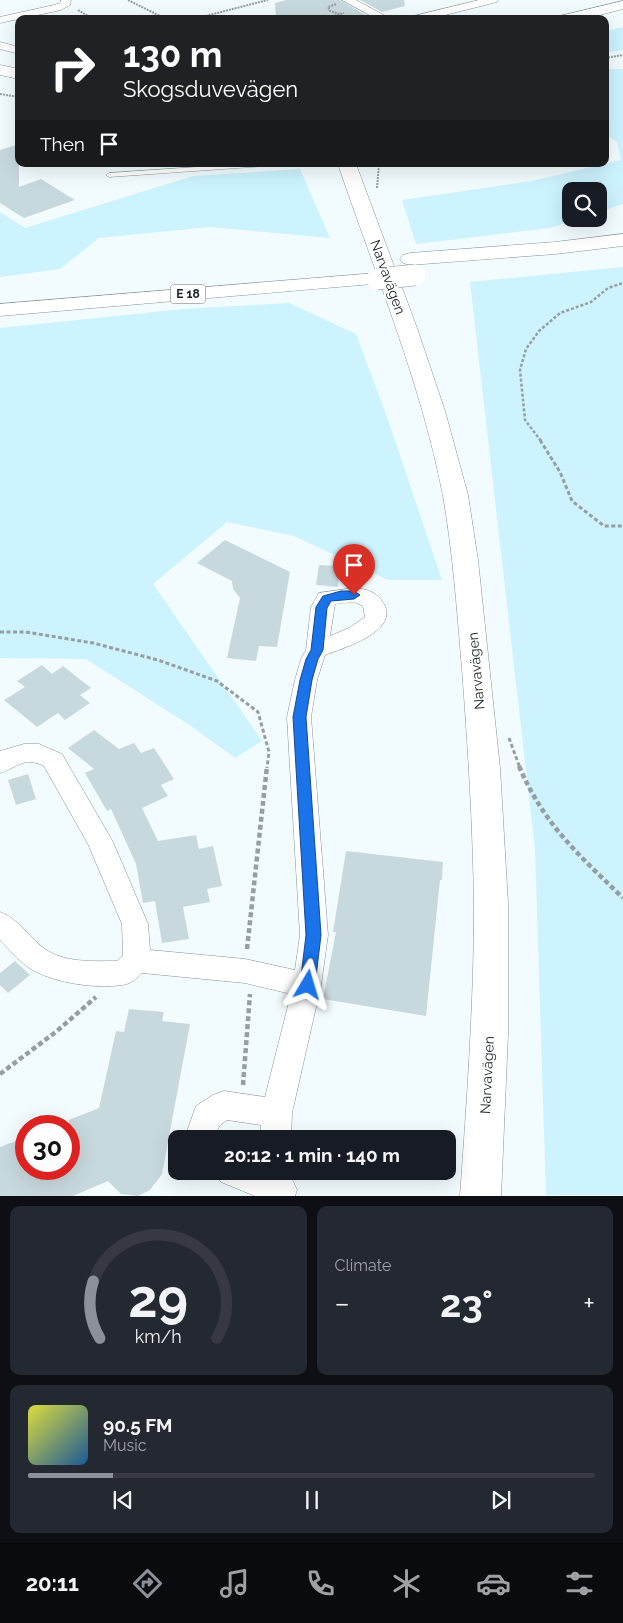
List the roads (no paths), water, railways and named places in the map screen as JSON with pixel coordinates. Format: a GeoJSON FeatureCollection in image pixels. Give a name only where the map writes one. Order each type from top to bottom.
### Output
{"type":"FeatureCollection","features":[{"type":"Feature","properties":{"kind":"main road"},"geometry":{"type":"LineString","coordinates":[[583,15],[623,6]]}},
{"type":"Feature","properties":{"kind":"main road"},"geometry":{"type":"LineString","coordinates":[[609,19],[623,16]]}},
{"type":"Feature","properties":{"kind":"main road"},"geometry":{"type":"LineString","coordinates":[[0,70],[15,73]]}},
{"type":"Feature","properties":{"kind":"main road"},"geometry":{"type":"LineString","coordinates":[[0,81],[15,83]]}},
{"type":"Feature","properties":{"kind":"main road","name":"Narvavägen"},"geometry":{"type":"LineString","coordinates":[[349,167],[414,347],[436,418],[455,496],[469,595],[485,760],[490,878],[488,1072],[480,1196]]}},
{"type":"Feature","properties":{"kind":"main road","name":"E 18"},"geometry":{"type":"LineString","coordinates":[[413,267],[623,240]]}},
{"type":"Feature","properties":{"kind":"main road","name":"E 18"},"geometry":{"type":"LineString","coordinates":[[0,293],[413,267],[623,257]]}},
{"type":"Feature","properties":{"kind":"main road","name":"E 18"},"geometry":{"type":"LineString","coordinates":[[0,310],[375,270]]}},
{"type":"Feature","properties":{"kind":"street"},"geometry":{"type":"LineString","coordinates":[[347,0],[378,15]]}},
{"type":"Feature","properties":{"kind":"street"},"geometry":{"type":"LineString","coordinates":[[431,15],[494,0]]}},
{"type":"Feature","properties":{"kind":"street"},"geometry":{"type":"LineString","coordinates":[[19,15],[62,4],[70,15]]}},
{"type":"Feature","properties":{"kind":"street"},"geometry":{"type":"LineString","coordinates":[[443,12],[450,15]]}},
{"type":"Feature","properties":{"kind":"street"},"geometry":{"type":"LineString","coordinates":[[0,20],[15,16]]}},
{"type":"Feature","properties":{"kind":"street"},"geometry":{"type":"LineString","coordinates":[[0,45],[15,50]]}},
{"type":"Feature","properties":{"kind":"street"},"geometry":{"type":"LineString","coordinates":[[202,1130],[207,1116],[224,1105],[241,1108],[277,1126],[290,1052],[308,985],[314,935],[300,717],[306,680],[312,659],[317,650]]}},
{"type":"Feature","properties":{"kind":"street"},"geometry":{"type":"LineString","coordinates":[[0,764],[9,757],[24,753],[39,753],[53,760],[100,842],[135,924],[130,967]]}},
{"type":"Feature","properties":{"kind":"street"},"geometry":{"type":"LineString","coordinates":[[0,923],[38,960],[58,968],[86,973],[130,967],[245,971],[308,985]]}},
{"type":"Feature","properties":{"kind":"street"},"geometry":{"type":"LineString","coordinates":[[261,1180],[280,1186]]}},
{"type":"Feature","properties":{"kind":"lane"},"geometry":{"type":"LineString","coordinates":[[109,175],[222,167]]}}]}
